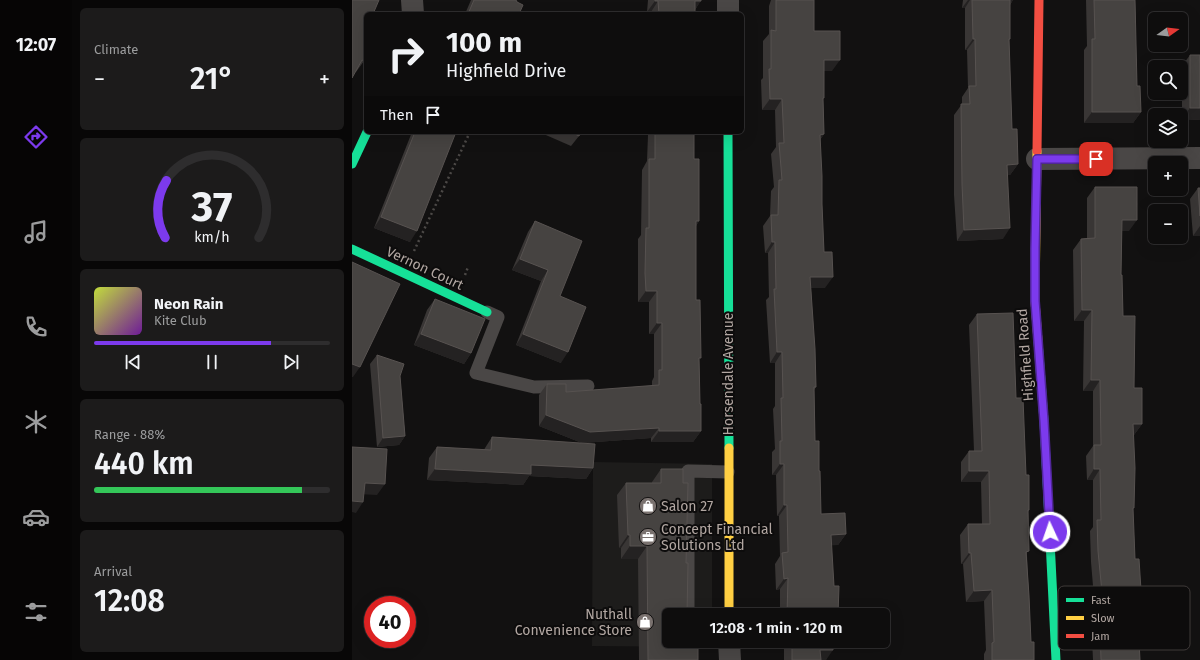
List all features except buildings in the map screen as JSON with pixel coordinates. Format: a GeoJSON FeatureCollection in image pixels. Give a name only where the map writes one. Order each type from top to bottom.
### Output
{"type":"FeatureCollection","features":[{"type":"Feature","properties":{"kind":"street"},"geometry":{"type":"LineString","coordinates":[[412,0],[413,12]]}},
{"type":"Feature","properties":{"kind":"street"},"geometry":{"type":"LineString","coordinates":[[728,0],[728,12]]}},
{"type":"Feature","properties":{"kind":"street","name":"Highfield Road"},"geometry":{"type":"LineString","coordinates":[[1039,0],[1035,301],[1044,421],[1056,660]]}},
{"type":"Feature","properties":{"kind":"street"},"geometry":{"type":"LineString","coordinates":[[352,164],[366,134]]}},
{"type":"Feature","properties":{"kind":"street","name":"Horsendale Avenue"},"geometry":{"type":"LineString","coordinates":[[728,134],[729,608]]}},
{"type":"Feature","properties":{"kind":"street"},"geometry":{"type":"LineString","coordinates":[[1037,159],[1200,158]]}},
{"type":"Feature","properties":{"kind":"street","name":"Vernon Court"},"geometry":{"type":"LineString","coordinates":[[352,248],[487,312]]}},
{"type":"Feature","properties":{"kind":"street"},"geometry":{"type":"LineString","coordinates":[[729,648],[730,660]]}},
{"type":"Feature","properties":{"kind":"lane"},"geometry":{"type":"LineString","coordinates":[[487,312],[498,317],[476,373],[534,387],[588,386]]}},
{"type":"Feature","properties":{"kind":"lane"},"geometry":{"type":"LineString","coordinates":[[688,608],[688,471],[728,472]]}},
{"type":"Feature","properties":{"kind":"path"},"geometry":{"type":"LineString","coordinates":[[403,273],[469,134]]}},
{"type":"Feature","properties":{"kind":"shaded area"},"geometry":{"type":"Polygon","coordinates":[[[593,462],[712,464],[712,608],[662,608],[662,647],[592,646],[593,462]]]}},
{"type":"Feature","properties":{"kind":"traffic: fast"},"geometry":{"type":"LineString","coordinates":[[352,164],[366,134]]}},
{"type":"Feature","properties":{"kind":"traffic: fast"},"geometry":{"type":"LineString","coordinates":[[728,134],[729,448]]}},
{"type":"Feature","properties":{"kind":"traffic: fast"},"geometry":{"type":"LineString","coordinates":[[352,249],[487,312]]}},
{"type":"Feature","properties":{"kind":"traffic: fast"},"geometry":{"type":"LineString","coordinates":[[1038,341],[1044,421],[1056,660]]}},
{"type":"Feature","properties":{"kind":"traffic: slow"},"geometry":{"type":"LineString","coordinates":[[1037,151],[1035,301],[1038,341]]}},
{"type":"Feature","properties":{"kind":"traffic: slow"},"geometry":{"type":"LineString","coordinates":[[729,448],[729,608]]}},
{"type":"Feature","properties":{"kind":"traffic: jam"},"geometry":{"type":"LineString","coordinates":[[1037,151],[1039,0]]}},
{"type":"Feature","properties":{"kind":"place","name":"Salon 27"},"geometry":{"type":"Point","coordinates":[648,506]}},
{"type":"Feature","properties":{"kind":"place","name":"Concept Financial Solutions Ltd"},"geometry":{"type":"Point","coordinates":[648,537]}},
{"type":"Feature","properties":{"kind":"place","name":"Nuthall Convenience Store"},"geometry":{"type":"Point","coordinates":[645,622]}},
{"type":"Feature","properties":{"kind":"route"},"geometry":{"type":"LineString","coordinates":[[1050,532],[1044,421],[1035,301],[1037,159],[1096,159]]}}]}
